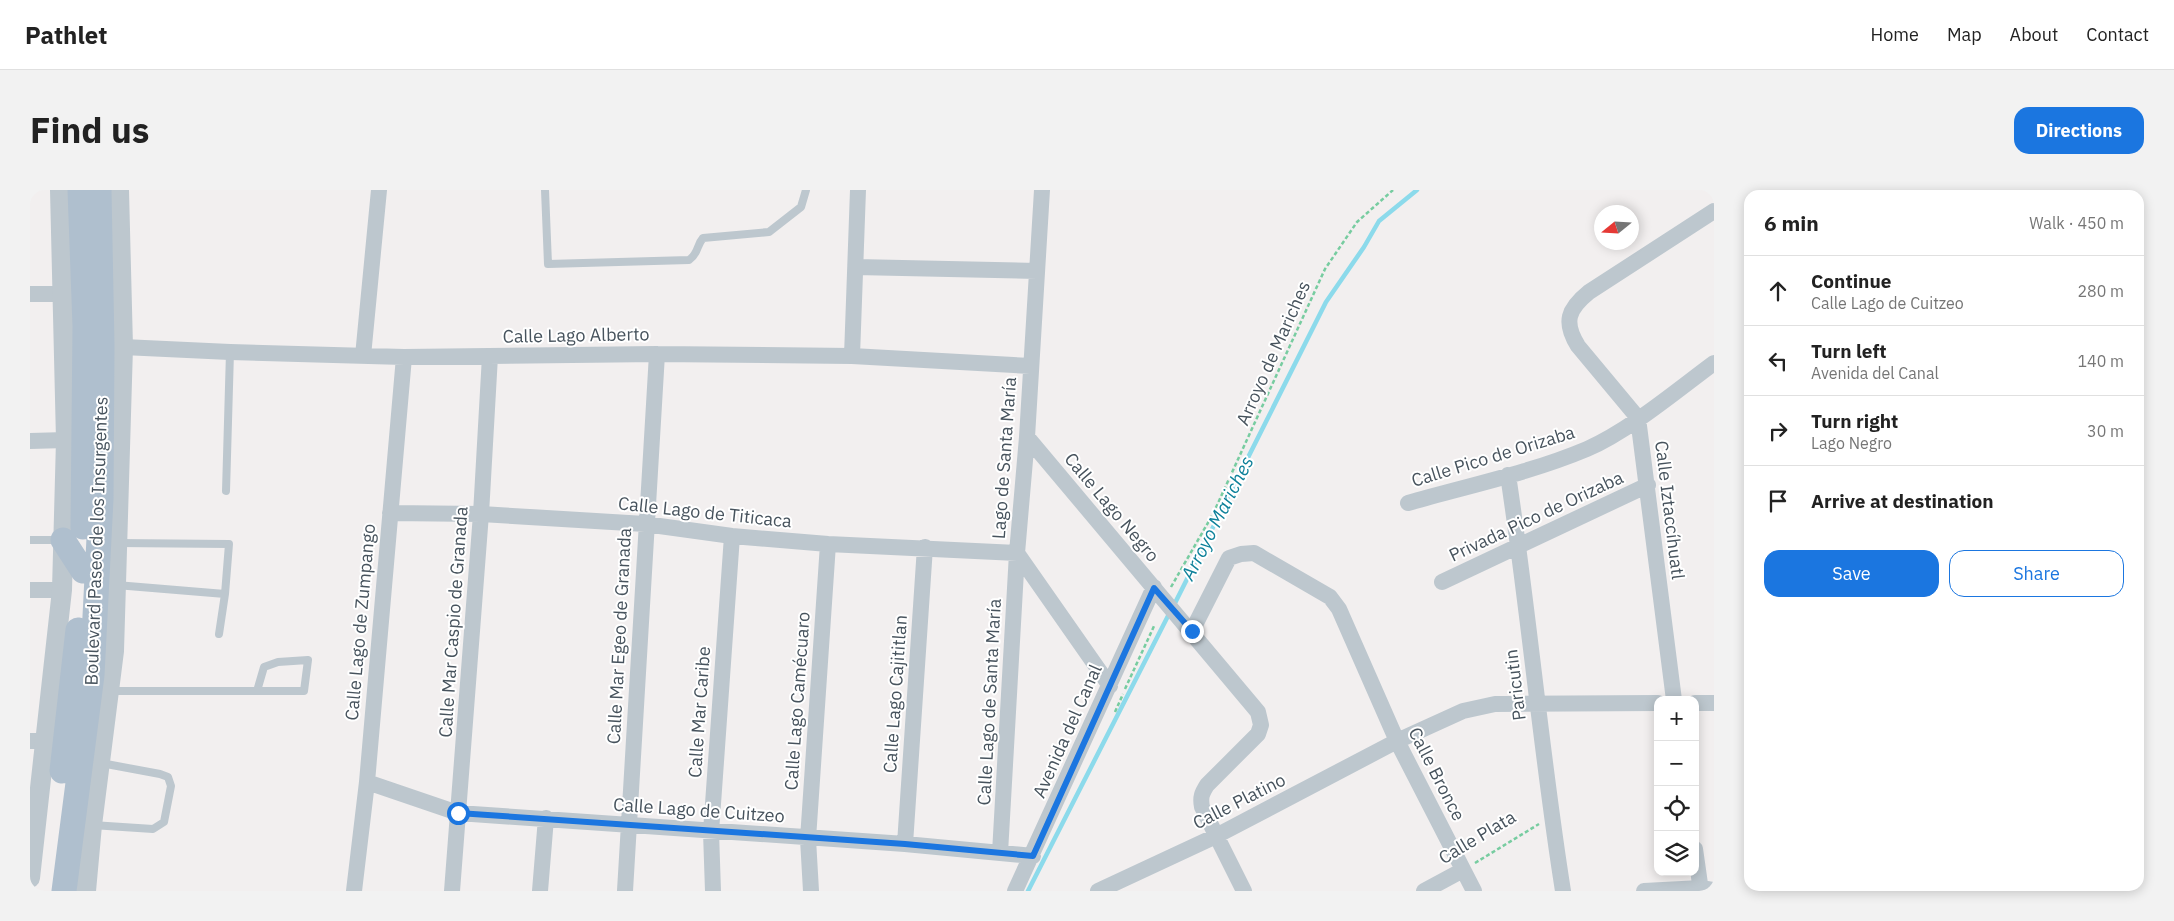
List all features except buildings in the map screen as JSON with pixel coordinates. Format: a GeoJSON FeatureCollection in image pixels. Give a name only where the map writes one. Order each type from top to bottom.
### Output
{"type":"FeatureCollection","features":[{"type":"Feature","properties":{"kind":"main road"},"geometry":{"type":"LineString","coordinates":[[61,222],[87,195]]}},
{"type":"Feature","properties":{"kind":"main road","name":"Boulevard Paseo de los Insurgentes"},"geometry":{"type":"LineString","coordinates":[[64,891],[92,675],[107,538],[102,355],[87,195]]}},
{"type":"Feature","properties":{"kind":"main road","name":"Boulevard Paseo de los Insurgentes"},"geometry":{"type":"LineString","coordinates":[[49,891],[83,571],[87,195]]}},
{"type":"Feature","properties":{"kind":"main road"},"geometry":{"type":"LineString","coordinates":[[107,538],[115,579]]}},
{"type":"Feature","properties":{"kind":"main road"},"geometry":{"type":"LineString","coordinates":[[63,540],[83,571]]}},
{"type":"Feature","properties":{"kind":"street","name":"Boulevard Paseo de los Insurgentes"},"geometry":{"type":"LineString","coordinates":[[30,878],[38,741],[62,590],[66,440],[60,190]]}},
{"type":"Feature","properties":{"kind":"street","name":"Boulevard Paseo de los Insurgentes"},"geometry":{"type":"LineString","coordinates":[[107,538],[123,347],[119,190]]}},
{"type":"Feature","properties":{"kind":"street"},"geometry":{"type":"LineString","coordinates":[[363,356],[380,190]]}},
{"type":"Feature","properties":{"kind":"street"},"geometry":{"type":"LineString","coordinates":[[852,356],[858,190]]}},
{"type":"Feature","properties":{"kind":"street","name":"Lago de Santa María"},"geometry":{"type":"LineString","coordinates":[[1017,553],[1027,438],[1042,190]]}},
{"type":"Feature","properties":{"kind":"street"},"geometry":{"type":"LineString","coordinates":[[1638,418],[1578,346],[1571,334],[1569,324],[1575,304],[1604,282],[1714,211]]}},
{"type":"Feature","properties":{"kind":"street"},"geometry":{"type":"LineString","coordinates":[[856,267],[1037,271]]}},
{"type":"Feature","properties":{"kind":"street"},"geometry":{"type":"LineString","coordinates":[[30,294],[63,294]]}},
{"type":"Feature","properties":{"kind":"street","name":"Calle Lago Alberto"},"geometry":{"type":"LineString","coordinates":[[123,347],[404,357],[657,354],[852,356],[1030,366]]}},
{"type":"Feature","properties":{"kind":"street","name":"Calle Mar Egeo de Granada"},"geometry":{"type":"LineString","coordinates":[[625,891],[645,524],[657,354]]}},
{"type":"Feature","properties":{"kind":"street","name":"Calle Mar Caspio de Granada"},"geometry":{"type":"LineString","coordinates":[[452,891],[481,514],[490,356]]}},
{"type":"Feature","properties":{"kind":"street","name":"Calle Lago de Zumpango"},"geometry":{"type":"LineString","coordinates":[[354,891],[367,782],[404,357]]}},
{"type":"Feature","properties":{"kind":"street","name":"Calle Pico de Orizaba"},"geometry":{"type":"LineString","coordinates":[[1408,503],[1508,475],[1588,448],[1638,418],[1714,363]]}},
{"type":"Feature","properties":{"kind":"street","name":"Calle Iztaccíhuatl"},"geometry":{"type":"LineString","coordinates":[[1638,418],[1674,696]]}},
{"type":"Feature","properties":{"kind":"street","name":"Calle Lago Negro"},"geometry":{"type":"LineString","coordinates":[[1027,438],[1254,705],[1261,718],[1258,734],[1202,793],[1202,807],[1244,891]]}},
{"type":"Feature","properties":{"kind":"street"},"geometry":{"type":"LineString","coordinates":[[30,442],[66,440]]}},
{"type":"Feature","properties":{"kind":"street","name":"Paricutin"},"geometry":{"type":"LineString","coordinates":[[1508,475],[1519,546],[1551,817],[1563,891]]}},
{"type":"Feature","properties":{"kind":"street","name":"Privada Pico de Orizaba"},"geometry":{"type":"LineString","coordinates":[[1442,582],[1648,485]]}},
{"type":"Feature","properties":{"kind":"street","name":"Calle Lago de Titicaca"},"geometry":{"type":"LineString","coordinates":[[390,513],[481,514],[645,524],[732,536],[828,544],[925,547],[1017,553]]}},
{"type":"Feature","properties":{"kind":"street","name":"Calle Mar Caribe"},"geometry":{"type":"LineString","coordinates":[[713,891],[711,832],[732,536]]}},
{"type":"Feature","properties":{"kind":"street","name":"Calle Lago Camécuaro"},"geometry":{"type":"LineString","coordinates":[[811,891],[808,839],[828,544]]}},
{"type":"Feature","properties":{"kind":"street","name":"Calle Lago Cajititlan"},"geometry":{"type":"LineString","coordinates":[[905,844],[925,547]]}},
{"type":"Feature","properties":{"kind":"street"},"geometry":{"type":"LineString","coordinates":[[1017,553],[1110,686]]}},
{"type":"Feature","properties":{"kind":"street","name":"Calle Lago de Santa María"},"geometry":{"type":"LineString","coordinates":[[1000,853],[1017,553]]}},
{"type":"Feature","properties":{"kind":"street","name":"Calle Bronce"},"geometry":{"type":"LineString","coordinates":[[1186,625],[1229,558],[1241,554],[1254,553],[1330,597],[1340,609],[1397,742],[1474,891]]}},
{"type":"Feature","properties":{"kind":"street","name":"Boulevard Paseo de los Insurgentes"},"geometry":{"type":"LineString","coordinates":[[86,891],[92,825],[114,651],[115,579]]}},
{"type":"Feature","properties":{"kind":"street"},"geometry":{"type":"LineString","coordinates":[[30,590],[62,590]]}},
{"type":"Feature","properties":{"kind":"street","name":"Avenida del Canal"},"geometry":{"type":"LineString","coordinates":[[1015,891],[1033,856],[1110,686],[1162,596]]}},
{"type":"Feature","properties":{"kind":"street","name":"Calle Platino"},"geometry":{"type":"LineString","coordinates":[[1098,891],[1216,836],[1397,742],[1462,711],[1479,706],[1654,703]]}},
{"type":"Feature","properties":{"kind":"street"},"geometry":{"type":"LineString","coordinates":[[1699,703],[1714,703]]}},
{"type":"Feature","properties":{"kind":"street","name":"Calle Lago de Cuitzeo"},"geometry":{"type":"LineString","coordinates":[[367,782],[458,813],[546,818],[808,839],[905,844],[1033,856]]}},
{"type":"Feature","properties":{"kind":"street"},"geometry":{"type":"LineString","coordinates":[[540,891],[546,818]]}},
{"type":"Feature","properties":{"kind":"street"},"geometry":{"type":"LineString","coordinates":[[1644,891],[1705,890],[1699,865]]}},
{"type":"Feature","properties":{"kind":"street","name":"Calle Plata"},"geometry":{"type":"LineString","coordinates":[[1424,891],[1463,870]]}},
{"type":"Feature","properties":{"kind":"lane"},"geometry":{"type":"LineString","coordinates":[[545,190],[548,264],[689,260],[696,255],[700,241],[703,238],[769,232],[802,207],[806,190]]}},
{"type":"Feature","properties":{"kind":"lane"},"geometry":{"type":"LineString","coordinates":[[226,491],[230,352]]}},
{"type":"Feature","properties":{"kind":"lane"},"geometry":{"type":"LineString","coordinates":[[107,538],[230,544],[226,594],[219,634]]}},
{"type":"Feature","properties":{"kind":"lane"},"geometry":{"type":"LineString","coordinates":[[30,540],[63,540]]}},
{"type":"Feature","properties":{"kind":"lane"},"geometry":{"type":"LineString","coordinates":[[115,579],[226,594]]}},
{"type":"Feature","properties":{"kind":"lane"},"geometry":{"type":"LineString","coordinates":[[108,691],[257,691],[304,691],[308,660],[278,662],[264,667],[257,691]]}},
{"type":"Feature","properties":{"kind":"lane"},"geometry":{"type":"LineString","coordinates":[[92,825],[153,829],[160,826],[164,822],[171,786],[168,777],[160,774],[100,763]]}},
{"type":"Feature","properties":{"kind":"path","name":"Arroyo de Mariches"},"geometry":{"type":"LineString","coordinates":[[1113,715],[1154,627],[1162,596],[1213,514],[1325,269],[1357,222],[1393,190]]}},
{"type":"Feature","properties":{"kind":"path","name":"Calle Plata"},"geometry":{"type":"LineString","coordinates":[[1463,870],[1551,817]]}},
{"type":"Feature","properties":{"kind":"waterway","name":"Arroyo Mariches"},"geometry":{"type":"LineString","coordinates":[[1174,605],[1326,302],[1364,247],[1379,221],[1417,190]]}},
{"type":"Feature","properties":{"kind":"waterway","name":"Arroyo Mariches"},"geometry":{"type":"LineString","coordinates":[[1028,891],[1169,614]]}},
{"type":"Feature","properties":{"kind":"route"},"geometry":{"type":"LineString","coordinates":[[458,813],[546,818],[808,839],[905,844],[1033,856],[1154,588],[1192,631]]}}]}
